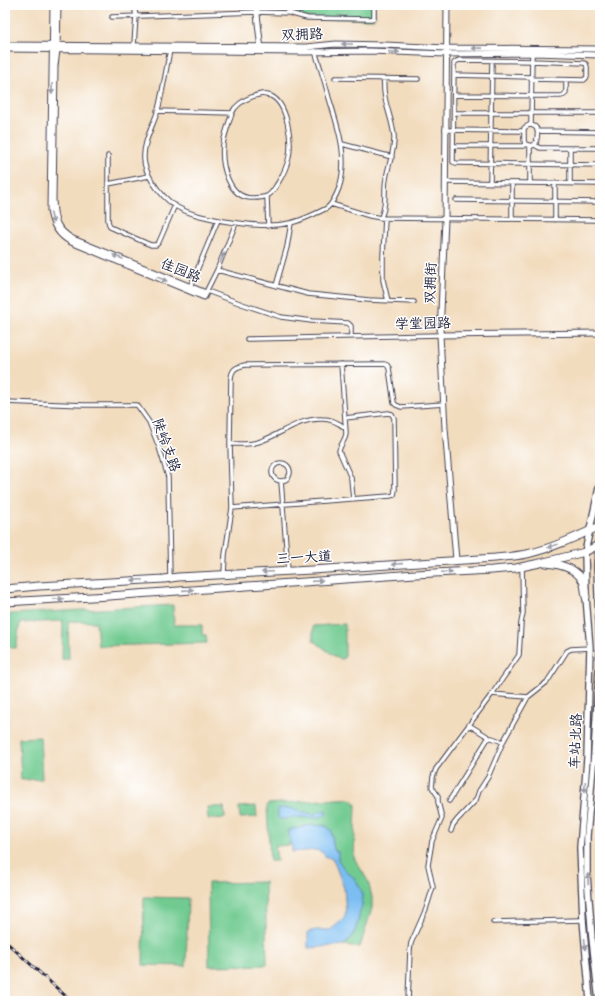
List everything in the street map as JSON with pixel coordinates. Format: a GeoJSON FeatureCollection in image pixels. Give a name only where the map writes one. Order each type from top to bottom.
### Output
{"type":"FeatureCollection","features":[{"type":"Feature","properties":{"kind":"highway","name":"三一大道"},"geometry":{"type":"LineString","coordinates":[[6,589],[495,558],[526,554],[549,548],[600,526]]}},
{"type":"Feature","properties":{"kind":"highway","name":"三一大道"},"geometry":{"type":"LineString","coordinates":[[5,603],[415,574],[492,570],[540,563],[585,552],[599,544]]}},
{"type":"Feature","properties":{"kind":"highway"},"geometry":{"type":"LineString","coordinates":[[540,563],[565,566],[571,569],[583,581],[586,597]]}},
{"type":"Feature","properties":{"kind":"main road","name":"车站北路"},"geometry":{"type":"LineString","coordinates":[[590,1001],[583,920],[580,848],[587,759],[590,648],[586,597],[585,552],[600,483]]}},
{"type":"Feature","properties":{"kind":"main road","name":"车站北路"},"geometry":{"type":"LineString","coordinates":[[599,1001],[587,875],[587,836],[594,754],[599,661],[600,529]]}},
{"type":"Feature","properties":{"kind":"street","name":"佳园路"},"geometry":{"type":"LineString","coordinates":[[53,5],[55,47]]}},
{"type":"Feature","properties":{"kind":"street","name":"佳园路"},"geometry":{"type":"LineString","coordinates":[[58,5],[55,47],[50,210],[51,219],[56,229],[64,238],[71,242],[190,288],[204,297],[206,292]]}},
{"type":"Feature","properties":{"kind":"street"},"geometry":{"type":"LineString","coordinates":[[134,5],[136,16],[134,45]]}},
{"type":"Feature","properties":{"kind":"street"},"geometry":{"type":"LineString","coordinates":[[256,5],[261,49]]}},
{"type":"Feature","properties":{"kind":"street"},"geometry":{"type":"LineString","coordinates":[[290,5],[290,13]]}},
{"type":"Feature","properties":{"kind":"street"},"geometry":{"type":"LineString","coordinates":[[112,17],[256,12],[290,13],[307,18],[371,19],[374,18],[374,5]]}},
{"type":"Feature","properties":{"kind":"street","name":"双拥街"},"geometry":{"type":"LineString","coordinates":[[447,5],[445,219],[440,335],[456,560]]}},
{"type":"Feature","properties":{"kind":"street","name":"双拥路"},"geometry":{"type":"LineString","coordinates":[[5,44],[170,50],[261,49],[343,44],[386,44],[600,55]]}},
{"type":"Feature","properties":{"kind":"street","name":"双拥路"},"geometry":{"type":"LineString","coordinates":[[5,50],[134,45],[446,54],[600,49]]}},
{"type":"Feature","properties":{"kind":"street"},"geometry":{"type":"LineString","coordinates":[[170,50],[158,112],[144,151],[145,168],[149,176],[163,196],[175,205],[190,213],[218,220],[268,226],[291,223],[327,208],[331,204],[337,192],[342,174],[342,144],[316,51]]}},
{"type":"Feature","properties":{"kind":"street"},"geometry":{"type":"LineString","coordinates":[[531,125],[532,51]]}},
{"type":"Feature","properties":{"kind":"street"},"geometry":{"type":"LineString","coordinates":[[454,76],[582,80],[586,79],[586,64],[532,61],[457,61],[454,63],[453,159],[454,163],[600,165]]}},
{"type":"Feature","properties":{"kind":"street"},"geometry":{"type":"LineString","coordinates":[[490,182],[492,61]]}},
{"type":"Feature","properties":{"kind":"street"},"geometry":{"type":"LineString","coordinates":[[335,78],[418,80]]}},
{"type":"Feature","properties":{"kind":"street"},"geometry":{"type":"LineString","coordinates":[[384,79],[384,92],[394,136],[392,157],[386,176],[383,218],[383,280],[388,301]]}},
{"type":"Feature","properties":{"kind":"street"},"geometry":{"type":"LineString","coordinates":[[454,95],[563,95],[566,92],[566,80]]}},
{"type":"Feature","properties":{"kind":"street"},"geometry":{"type":"LineString","coordinates":[[262,94],[270,96],[277,101],[282,108],[286,117],[290,138],[289,158],[286,169],[275,188],[267,196],[262,198],[250,198],[241,196],[234,191],[224,167],[223,152],[224,138],[235,108],[245,100],[262,94]]}},
{"type":"Feature","properties":{"kind":"street"},"geometry":{"type":"LineString","coordinates":[[158,112],[232,113]]}},
{"type":"Feature","properties":{"kind":"street"},"geometry":{"type":"LineString","coordinates":[[454,113],[600,113]]}},
{"type":"Feature","properties":{"kind":"street"},"geometry":{"type":"LineString","coordinates":[[525,144],[525,127],[528,125],[536,126],[537,141],[532,145],[530,183]]}},
{"type":"Feature","properties":{"kind":"street"},"geometry":{"type":"LineString","coordinates":[[445,130],[524,131]]}},
{"type":"Feature","properties":{"kind":"street"},"geometry":{"type":"LineString","coordinates":[[537,131],[600,132]]}},
{"type":"Feature","properties":{"kind":"street"},"geometry":{"type":"LineString","coordinates":[[342,144],[392,157]]}},
{"type":"Feature","properties":{"kind":"street"},"geometry":{"type":"LineString","coordinates":[[453,146],[523,146],[525,144],[540,148],[600,148]]}},
{"type":"Feature","properties":{"kind":"street"},"geometry":{"type":"LineString","coordinates":[[570,148],[570,184]]}},
{"type":"Feature","properties":{"kind":"street"},"geometry":{"type":"LineString","coordinates":[[108,156],[109,226],[151,245],[156,244],[159,242],[175,205]]}},
{"type":"Feature","properties":{"kind":"street"},"geometry":{"type":"LineString","coordinates":[[108,184],[149,176]]}},
{"type":"Feature","properties":{"kind":"street"},"geometry":{"type":"LineString","coordinates":[[445,182],[600,184]]}},
{"type":"Feature","properties":{"kind":"street"},"geometry":{"type":"LineString","coordinates":[[512,182],[512,219]]}},
{"type":"Feature","properties":{"kind":"street"},"geometry":{"type":"LineString","coordinates":[[555,183],[555,220]]}},
{"type":"Feature","properties":{"kind":"street"},"geometry":{"type":"LineString","coordinates":[[267,196],[268,226]]}},
{"type":"Feature","properties":{"kind":"street"},"geometry":{"type":"LineString","coordinates":[[331,204],[370,216],[383,218],[600,220],[600,203],[456,200]]}},
{"type":"Feature","properties":{"kind":"street"},"geometry":{"type":"LineString","coordinates":[[190,288],[218,220]]}},
{"type":"Feature","properties":{"kind":"street"},"geometry":{"type":"LineString","coordinates":[[236,223],[217,270],[206,292],[281,317],[348,323],[351,326],[351,337]]}},
{"type":"Feature","properties":{"kind":"street"},"geometry":{"type":"LineString","coordinates":[[276,286],[287,247],[291,223]]}},
{"type":"Feature","properties":{"kind":"street"},"geometry":{"type":"LineString","coordinates":[[217,270],[308,294],[414,302]]}},
{"type":"Feature","properties":{"kind":"street","name":"学堂园路"},"geometry":{"type":"LineString","coordinates":[[247,339],[600,333]]}},
{"type":"Feature","properties":{"kind":"street"},"geometry":{"type":"LineString","coordinates":[[341,364],[346,435],[340,451],[351,478],[353,499]]}},
{"type":"Feature","properties":{"kind":"street"},"geometry":{"type":"LineString","coordinates":[[224,574],[225,555],[232,508],[230,444],[231,372],[233,370],[240,366],[384,364],[388,365],[389,368],[394,403],[398,407]]}},
{"type":"Feature","properties":{"kind":"street","name":"陡岭支路"},"geometry":{"type":"LineString","coordinates":[[5,402],[84,406],[137,405],[149,422],[159,447],[168,477],[170,578]]}},
{"type":"Feature","properties":{"kind":"street"},"geometry":{"type":"LineString","coordinates":[[392,414],[398,407],[444,404]]}},
{"type":"Feature","properties":{"kind":"street"},"geometry":{"type":"LineString","coordinates":[[345,418],[388,413],[392,414]]}},
{"type":"Feature","properties":{"kind":"street"},"geometry":{"type":"LineString","coordinates":[[232,508],[390,496],[394,494],[394,418],[392,414]]}},
{"type":"Feature","properties":{"kind":"street"},"geometry":{"type":"LineString","coordinates":[[230,444],[254,443],[261,441],[298,423],[310,419],[323,419],[339,422],[346,428]]}},
{"type":"Feature","properties":{"kind":"street"},"geometry":{"type":"LineString","coordinates":[[278,463],[284,464],[289,468],[288,477],[281,481],[275,480],[272,475],[274,466],[278,463]]}},
{"type":"Feature","properties":{"kind":"street"},"geometry":{"type":"LineString","coordinates":[[281,481],[288,571]]}},
{"type":"Feature","properties":{"kind":"street"},"geometry":{"type":"LineString","coordinates":[[408,1001],[411,943],[434,887],[428,865],[432,842],[442,818],[438,796],[432,787],[432,777],[436,769],[520,655],[521,622],[523,613],[522,566]]}},
{"type":"Feature","properties":{"kind":"street"},"geometry":{"type":"LineString","coordinates":[[451,831],[457,820],[476,800],[503,742],[528,697],[547,682],[567,651],[571,649],[590,648]]}},
{"type":"Feature","properties":{"kind":"street"},"geometry":{"type":"LineString","coordinates":[[492,694],[528,697]]}},
{"type":"Feature","properties":{"kind":"street"},"geometry":{"type":"LineString","coordinates":[[469,725],[490,738],[503,742]]}},
{"type":"Feature","properties":{"kind":"street"},"geometry":{"type":"LineString","coordinates":[[449,801],[487,740],[490,738]]}},
{"type":"Feature","properties":{"kind":"street"},"geometry":{"type":"LineString","coordinates":[[493,922],[583,920]]}},
{"type":"Feature","properties":{"kind":"green space"},"geometry":{"type":"Polygon","coordinates":[[[256,5],[374,5],[374,19],[307,18],[289,13],[256,12],[256,5]]]}},
{"type":"Feature","properties":{"kind":"green space"},"geometry":{"type":"Polygon","coordinates":[[[173,605],[174,625],[202,625],[202,635],[206,635],[207,643],[98,646],[96,622],[68,621],[69,659],[62,659],[63,621],[20,623],[16,648],[5,647],[9,614],[173,605]]]}},
{"type":"Feature","properties":{"kind":"green space"},"geometry":{"type":"Polygon","coordinates":[[[345,624],[345,656],[343,659],[337,658],[313,640],[313,626],[345,624]]]}},
{"type":"Feature","properties":{"kind":"green space"},"geometry":{"type":"Polygon","coordinates":[[[40,737],[42,779],[21,780],[19,738],[40,737]]]}},
{"type":"Feature","properties":{"kind":"green space"},"geometry":{"type":"Polygon","coordinates":[[[346,799],[355,802],[354,858],[368,881],[372,897],[372,908],[360,947],[344,945],[355,931],[362,906],[362,897],[358,884],[344,870],[338,861],[338,852],[334,850],[331,830],[326,826],[312,825],[289,830],[290,845],[275,846],[277,861],[270,861],[268,804],[346,799]]]}},
{"type":"Feature","properties":{"kind":"green space"},"geometry":{"type":"Polygon","coordinates":[[[256,806],[257,817],[240,818],[239,807],[256,806]]]}},
{"type":"Feature","properties":{"kind":"green space"},"geometry":{"type":"Polygon","coordinates":[[[207,807],[224,807],[225,818],[208,819],[207,807]]]}},
{"type":"Feature","properties":{"kind":"green space"},"geometry":{"type":"Polygon","coordinates":[[[265,882],[267,965],[209,966],[208,883],[265,882]]]}},
{"type":"Feature","properties":{"kind":"green space"},"geometry":{"type":"Polygon","coordinates":[[[144,897],[188,898],[186,966],[143,965],[144,897]]]}},
{"type":"Feature","properties":{"kind":"water"},"geometry":{"type":"Polygon","coordinates":[[[278,808],[291,808],[306,813],[316,814],[326,810],[326,815],[279,819],[278,808]]]}},
{"type":"Feature","properties":{"kind":"water"},"geometry":{"type":"Polygon","coordinates":[[[311,825],[326,826],[331,830],[334,850],[338,852],[338,860],[345,870],[354,878],[362,892],[362,906],[358,922],[351,938],[344,945],[308,948],[308,932],[316,930],[330,930],[344,918],[346,912],[344,888],[333,859],[316,850],[292,852],[289,830],[311,825]]]}},
{"type":"Feature","properties":{"kind":"railway"},"geometry":{"type":"LineString","coordinates":[[5,941],[71,1001]]}}]}
